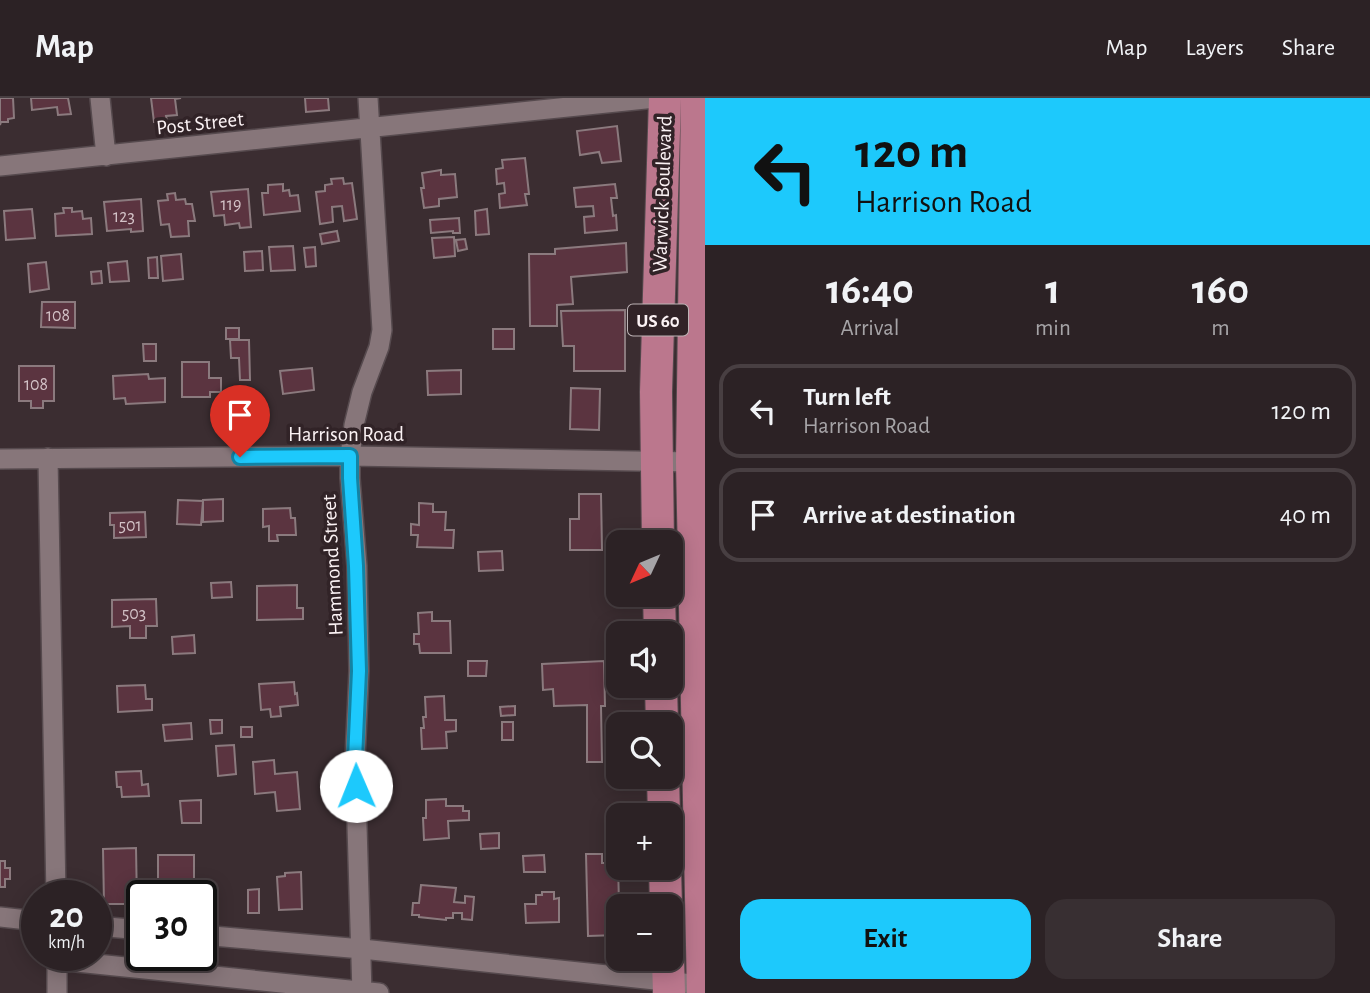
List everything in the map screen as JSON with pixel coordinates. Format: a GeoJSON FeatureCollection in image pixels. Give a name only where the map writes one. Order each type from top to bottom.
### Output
{"type":"FeatureCollection","features":[{"type":"Feature","properties":{"kind":"main road","name":"Warwick Boulevard"},"geometry":{"type":"LineString","coordinates":[[658,530],[656,397],[664,98]]}},
{"type":"Feature","properties":{"kind":"main road","name":"Warwick Boulevard"},"geometry":{"type":"LineString","coordinates":[[697,98],[698,392],[692,462],[700,699],[702,989]]}},
{"type":"Feature","properties":{"kind":"street"},"geometry":{"type":"LineString","coordinates":[[100,98],[106,156]]}},
{"type":"Feature","properties":{"kind":"street","name":"Hammond Street"},"geometry":{"type":"LineString","coordinates":[[368,98],[382,330],[379,348],[362,393],[350,456],[359,671],[355,759],[362,949],[368,992]]}},
{"type":"Feature","properties":{"kind":"street","name":"Post Street"},"geometry":{"type":"LineString","coordinates":[[0,166],[655,98]]}},
{"type":"Feature","properties":{"kind":"street"},"geometry":{"type":"LineString","coordinates":[[656,397],[698,392]]}},
{"type":"Feature","properties":{"kind":"street","name":"Harrison Road"},"geometry":{"type":"LineString","coordinates":[[0,459],[350,456],[692,462]]}},
{"type":"Feature","properties":{"kind":"street"},"geometry":{"type":"LineString","coordinates":[[48,458],[56,880]]}},
{"type":"Feature","properties":{"kind":"street"},"geometry":{"type":"LineString","coordinates":[[661,704],[700,699]]}},
{"type":"Feature","properties":{"kind":"street"},"geometry":{"type":"LineString","coordinates":[[0,917],[21,919]]}},
{"type":"Feature","properties":{"kind":"street"},"geometry":{"type":"LineString","coordinates":[[217,936],[587,973],[668,978],[702,989]]}},
{"type":"Feature","properties":{"kind":"street"},"geometry":{"type":"LineString","coordinates":[[112,964],[368,992]]}},
{"type":"Feature","properties":{"kind":"street"},"geometry":{"type":"LineString","coordinates":[[57,971],[57,993]]}},
{"type":"Feature","properties":{"kind":"street"},"geometry":{"type":"LineString","coordinates":[[585,993],[587,973]]}},
{"type":"Feature","properties":{"kind":"building"},"geometry":{"type":"Polygon","coordinates":[[[0,98],[13,98],[14,118],[1,122],[0,125],[0,98]]]}},
{"type":"Feature","properties":{"kind":"building"},"geometry":{"type":"Polygon","coordinates":[[[31,98],[68,98],[71,114],[58,115],[57,107],[32,110],[31,98]]]}},
{"type":"Feature","properties":{"kind":"building"},"geometry":{"type":"Polygon","coordinates":[[[151,98],[181,98],[175,99],[177,115],[166,116],[167,121],[154,122],[151,98]]]}},
{"type":"Feature","properties":{"kind":"building"},"geometry":{"type":"Polygon","coordinates":[[[305,98],[328,98],[329,110],[306,112],[305,98]]]}},
{"type":"Feature","properties":{"kind":"building"},"geometry":{"type":"Polygon","coordinates":[[[617,126],[621,161],[602,163],[599,152],[580,155],[577,131],[617,126]]]}},
{"type":"Feature","properties":{"kind":"building"},"geometry":{"type":"Polygon","coordinates":[[[525,158],[529,194],[525,194],[527,205],[500,208],[499,194],[505,193],[504,183],[497,184],[496,169],[503,168],[502,160],[525,158]]]}},
{"type":"Feature","properties":{"kind":"building"},"geometry":{"type":"Polygon","coordinates":[[[441,170],[441,175],[455,174],[457,197],[439,199],[439,206],[424,208],[422,173],[441,170]]]}},
{"type":"Feature","properties":{"kind":"building"},"geometry":{"type":"Polygon","coordinates":[[[343,178],[344,184],[352,183],[357,219],[344,221],[342,206],[332,207],[333,222],[320,224],[316,192],[325,191],[325,185],[332,184],[331,179],[343,178]]]}},
{"type":"Feature","properties":{"kind":"building"},"geometry":{"type":"Polygon","coordinates":[[[283,184],[283,191],[289,190],[290,196],[298,195],[300,211],[264,215],[262,193],[268,193],[268,185],[283,184]]]}},
{"type":"Feature","properties":{"kind":"building"},"geometry":{"type":"Polygon","coordinates":[[[615,184],[617,198],[611,198],[617,230],[585,233],[584,217],[594,216],[593,206],[576,207],[574,188],[615,184]]]}},
{"type":"Feature","properties":{"kind":"building"},"geometry":{"type":"Polygon","coordinates":[[[248,189],[251,227],[240,228],[239,223],[225,225],[224,215],[214,216],[211,192],[248,189]]]}},
{"type":"Feature","properties":{"kind":"building"},"geometry":{"type":"Polygon","coordinates":[[[175,193],[176,200],[185,199],[186,204],[192,204],[195,221],[188,221],[189,236],[171,237],[169,224],[161,225],[158,201],[168,200],[167,194],[175,193]]]}},
{"type":"Feature","properties":{"kind":"building"},"geometry":{"type":"Polygon","coordinates":[[[141,199],[143,231],[107,231],[104,202],[141,199]]]}},
{"type":"Feature","properties":{"kind":"building"},"geometry":{"type":"Polygon","coordinates":[[[63,208],[72,208],[72,212],[82,211],[83,219],[91,218],[92,234],[56,236],[55,214],[64,213],[63,208]]]}},
{"type":"Feature","properties":{"kind":"building"},"geometry":{"type":"Polygon","coordinates":[[[32,209],[35,238],[6,240],[4,211],[32,209]]]}},
{"type":"Feature","properties":{"kind":"building"},"geometry":{"type":"Polygon","coordinates":[[[487,209],[489,234],[476,235],[475,211],[487,209]]]}},
{"type":"Feature","properties":{"kind":"building"},"geometry":{"type":"Polygon","coordinates":[[[459,218],[460,233],[431,233],[430,220],[459,218]]]}},
{"type":"Feature","properties":{"kind":"building"},"geometry":{"type":"Polygon","coordinates":[[[337,231],[339,241],[322,244],[320,234],[337,231]]]}},
{"type":"Feature","properties":{"kind":"building"},"geometry":{"type":"Polygon","coordinates":[[[454,237],[455,256],[434,258],[432,238],[454,237]]]}},
{"type":"Feature","properties":{"kind":"building"},"geometry":{"type":"Polygon","coordinates":[[[465,239],[467,249],[458,251],[456,240],[465,239]]]}},
{"type":"Feature","properties":{"kind":"building"},"geometry":{"type":"Polygon","coordinates":[[[626,243],[627,272],[571,277],[573,304],[557,305],[557,326],[530,326],[529,254],[555,254],[555,249],[626,243]]]}},
{"type":"Feature","properties":{"kind":"building"},"geometry":{"type":"Polygon","coordinates":[[[293,246],[295,270],[271,271],[269,247],[293,246]]]}},
{"type":"Feature","properties":{"kind":"building"},"geometry":{"type":"Polygon","coordinates":[[[315,247],[316,266],[306,267],[304,248],[315,247]]]}},
{"type":"Feature","properties":{"kind":"building"},"geometry":{"type":"Polygon","coordinates":[[[262,251],[263,270],[245,271],[244,252],[262,251]]]}},
{"type":"Feature","properties":{"kind":"building"},"geometry":{"type":"Polygon","coordinates":[[[181,254],[183,279],[163,281],[161,256],[181,254]]]}},
{"type":"Feature","properties":{"kind":"building"},"geometry":{"type":"Polygon","coordinates":[[[157,257],[158,278],[149,278],[148,258],[157,257]]]}},
{"type":"Feature","properties":{"kind":"building"},"geometry":{"type":"Polygon","coordinates":[[[127,261],[129,281],[110,282],[108,263],[127,261]]]}},
{"type":"Feature","properties":{"kind":"building"},"geometry":{"type":"Polygon","coordinates":[[[46,262],[49,289],[30,292],[28,264],[46,262]]]}},
{"type":"Feature","properties":{"kind":"building"},"geometry":{"type":"Polygon","coordinates":[[[101,271],[102,283],[92,284],[91,272],[101,271]]]}},
{"type":"Feature","properties":{"kind":"building"},"geometry":{"type":"Polygon","coordinates":[[[42,302],[75,302],[75,328],[41,327],[42,302]]]}},
{"type":"Feature","properties":{"kind":"building"},"geometry":{"type":"Polygon","coordinates":[[[625,310],[625,371],[574,371],[574,346],[563,346],[561,311],[625,310]]]}},
{"type":"Feature","properties":{"kind":"building"},"geometry":{"type":"Polygon","coordinates":[[[226,328],[239,328],[239,339],[226,339],[226,328]]]}},
{"type":"Feature","properties":{"kind":"building"},"geometry":{"type":"Polygon","coordinates":[[[493,329],[514,329],[514,349],[493,349],[493,329]]]}},
{"type":"Feature","properties":{"kind":"building"},"geometry":{"type":"Polygon","coordinates":[[[230,340],[249,340],[250,380],[240,380],[239,358],[231,358],[230,340]]]}},
{"type":"Feature","properties":{"kind":"building"},"geometry":{"type":"Polygon","coordinates":[[[143,344],[156,344],[156,361],[144,361],[143,344]]]}},
{"type":"Feature","properties":{"kind":"building"},"geometry":{"type":"Polygon","coordinates":[[[182,362],[209,362],[209,378],[221,378],[221,392],[210,392],[210,397],[182,397],[182,362]]]}},
{"type":"Feature","properties":{"kind":"building"},"geometry":{"type":"Polygon","coordinates":[[[19,366],[54,366],[54,401],[43,401],[43,408],[31,408],[31,401],[19,401],[19,366]]]}},
{"type":"Feature","properties":{"kind":"building"},"geometry":{"type":"Polygon","coordinates":[[[312,368],[314,390],[283,394],[280,371],[312,368]]]}},
{"type":"Feature","properties":{"kind":"building"},"geometry":{"type":"Polygon","coordinates":[[[461,370],[461,394],[428,395],[427,371],[461,370]]]}},
{"type":"Feature","properties":{"kind":"building"},"geometry":{"type":"Polygon","coordinates":[[[148,374],[149,379],[165,378],[165,402],[126,404],[125,398],[114,399],[113,376],[148,374]]]}},
{"type":"Feature","properties":{"kind":"building"},"geometry":{"type":"Polygon","coordinates":[[[571,388],[600,389],[599,430],[570,429],[571,388]]]}},
{"type":"Feature","properties":{"kind":"building"},"geometry":{"type":"Polygon","coordinates":[[[579,494],[601,494],[602,550],[570,550],[570,519],[579,519],[579,494]]]}},
{"type":"Feature","properties":{"kind":"building"},"geometry":{"type":"Polygon","coordinates":[[[223,499],[223,521],[203,522],[203,500],[223,499]]]}},
{"type":"Feature","properties":{"kind":"building"},"geometry":{"type":"Polygon","coordinates":[[[178,500],[203,501],[201,525],[177,524],[178,500]]]}},
{"type":"Feature","properties":{"kind":"building"},"geometry":{"type":"Polygon","coordinates":[[[419,503],[433,504],[433,512],[446,512],[445,530],[454,530],[453,548],[417,547],[418,535],[411,535],[411,524],[419,525],[419,503]]]}},
{"type":"Feature","properties":{"kind":"building"},"geometry":{"type":"Polygon","coordinates":[[[290,508],[291,518],[295,518],[296,535],[277,535],[278,541],[269,541],[269,526],[263,527],[263,509],[290,508]]]}},
{"type":"Feature","properties":{"kind":"building"},"geometry":{"type":"Polygon","coordinates":[[[145,512],[146,537],[114,538],[110,513],[145,512]]]}},
{"type":"Feature","properties":{"kind":"building"},"geometry":{"type":"Polygon","coordinates":[[[502,551],[503,570],[479,571],[478,552],[502,551]]]}},
{"type":"Feature","properties":{"kind":"building"},"geometry":{"type":"Polygon","coordinates":[[[231,582],[232,597],[212,598],[211,583],[231,582]]]}},
{"type":"Feature","properties":{"kind":"building"},"geometry":{"type":"Polygon","coordinates":[[[297,585],[297,608],[303,608],[303,619],[257,620],[257,586],[297,585]]]}},
{"type":"Feature","properties":{"kind":"building"},"geometry":{"type":"Polygon","coordinates":[[[156,599],[157,626],[146,626],[146,638],[130,638],[130,626],[112,627],[112,600],[156,599]]]}},
{"type":"Feature","properties":{"kind":"building"},"geometry":{"type":"Polygon","coordinates":[[[432,612],[432,621],[450,621],[451,653],[420,653],[419,644],[414,644],[414,634],[419,634],[418,613],[432,612]]]}},
{"type":"Feature","properties":{"kind":"building"},"geometry":{"type":"Polygon","coordinates":[[[194,635],[195,653],[173,654],[172,637],[194,635]]]}},
{"type":"Feature","properties":{"kind":"building"},"geometry":{"type":"Polygon","coordinates":[[[468,661],[487,661],[486,676],[468,676],[468,661]]]}},
{"type":"Feature","properties":{"kind":"building"},"geometry":{"type":"Polygon","coordinates":[[[604,661],[605,706],[601,706],[602,762],[587,762],[587,705],[554,706],[553,689],[543,690],[542,664],[604,661]]]}},
{"type":"Feature","properties":{"kind":"building"},"geometry":{"type":"Polygon","coordinates":[[[294,682],[298,705],[280,707],[281,716],[271,717],[270,709],[261,710],[259,684],[294,682]]]}},
{"type":"Feature","properties":{"kind":"building"},"geometry":{"type":"Polygon","coordinates":[[[145,685],[146,699],[152,699],[152,710],[118,712],[117,686],[145,685]]]}},
{"type":"Feature","properties":{"kind":"building"},"geometry":{"type":"Polygon","coordinates":[[[444,696],[445,720],[456,720],[456,731],[446,732],[447,748],[422,749],[421,728],[424,728],[423,717],[426,717],[425,697],[444,696]]]}},
{"type":"Feature","properties":{"kind":"building"},"geometry":{"type":"Polygon","coordinates":[[[515,706],[515,715],[501,716],[500,707],[515,706]]]}},
{"type":"Feature","properties":{"kind":"building"},"geometry":{"type":"Polygon","coordinates":[[[210,720],[222,720],[222,733],[211,734],[210,720]]]}},
{"type":"Feature","properties":{"kind":"building"},"geometry":{"type":"Polygon","coordinates":[[[502,722],[513,722],[513,740],[502,740],[502,722]]]}},
{"type":"Feature","properties":{"kind":"building"},"geometry":{"type":"Polygon","coordinates":[[[191,723],[192,739],[165,741],[163,725],[191,723]]]}},
{"type":"Feature","properties":{"kind":"building"},"geometry":{"type":"Polygon","coordinates":[[[241,727],[252,727],[252,737],[241,737],[241,727]]]}},
{"type":"Feature","properties":{"kind":"building"},"geometry":{"type":"Polygon","coordinates":[[[234,745],[236,774],[218,776],[216,746],[234,745]]]}},
{"type":"Feature","properties":{"kind":"building"},"geometry":{"type":"Polygon","coordinates":[[[274,760],[275,774],[297,772],[300,809],[277,811],[275,792],[255,794],[253,762],[274,760]]]}},
{"type":"Feature","properties":{"kind":"building"},"geometry":{"type":"Polygon","coordinates":[[[141,771],[142,785],[148,784],[149,796],[122,797],[121,787],[117,787],[116,772],[141,771]]]}},
{"type":"Feature","properties":{"kind":"building"},"geometry":{"type":"Polygon","coordinates":[[[446,799],[446,806],[463,806],[463,811],[469,811],[469,820],[448,821],[449,838],[424,840],[426,800],[446,799]]]}},
{"type":"Feature","properties":{"kind":"building"},"geometry":{"type":"Polygon","coordinates":[[[201,800],[201,823],[182,823],[180,801],[201,800]]]}},
{"type":"Feature","properties":{"kind":"building"},"geometry":{"type":"Polygon","coordinates":[[[499,833],[499,848],[481,849],[480,834],[499,833]]]}},
{"type":"Feature","properties":{"kind":"building"},"geometry":{"type":"Polygon","coordinates":[[[136,848],[137,880],[126,880],[126,904],[112,904],[112,880],[104,880],[103,849],[136,848]]]}},
{"type":"Feature","properties":{"kind":"building"},"geometry":{"type":"Polygon","coordinates":[[[586,854],[602,854],[602,863],[606,863],[606,880],[618,880],[619,894],[606,894],[606,935],[588,936],[586,854]]]}},
{"type":"Feature","properties":{"kind":"building"},"geometry":{"type":"Polygon","coordinates":[[[158,855],[194,855],[194,880],[158,880],[158,855]]]}},
{"type":"Feature","properties":{"kind":"building"},"geometry":{"type":"Polygon","coordinates":[[[544,855],[545,872],[524,872],[523,856],[544,855]]]}},
{"type":"Feature","properties":{"kind":"building"},"geometry":{"type":"Polygon","coordinates":[[[0,861],[5,861],[5,868],[10,868],[10,879],[5,879],[5,887],[0,887],[0,861]]]}},
{"type":"Feature","properties":{"kind":"building"},"geometry":{"type":"Polygon","coordinates":[[[301,872],[302,909],[279,910],[277,877],[285,876],[285,873],[301,872]]]}},
{"type":"Feature","properties":{"kind":"building"},"geometry":{"type":"Polygon","coordinates":[[[421,885],[456,888],[454,902],[465,903],[465,896],[474,897],[472,920],[462,919],[462,913],[453,913],[453,918],[446,920],[412,915],[413,903],[419,903],[421,885]]]}},
{"type":"Feature","properties":{"kind":"building"},"geometry":{"type":"Polygon","coordinates":[[[259,889],[259,913],[248,913],[248,890],[259,889]]]}},
{"type":"Feature","properties":{"kind":"building"},"geometry":{"type":"Polygon","coordinates":[[[542,892],[554,892],[554,899],[559,898],[559,922],[526,923],[525,904],[536,904],[536,895],[542,895],[542,892]]]}},
{"type":"Feature","properties":{"kind":"route"},"geometry":{"type":"LineString","coordinates":[[240,457],[350,456],[359,671],[356,786]]}}]}
